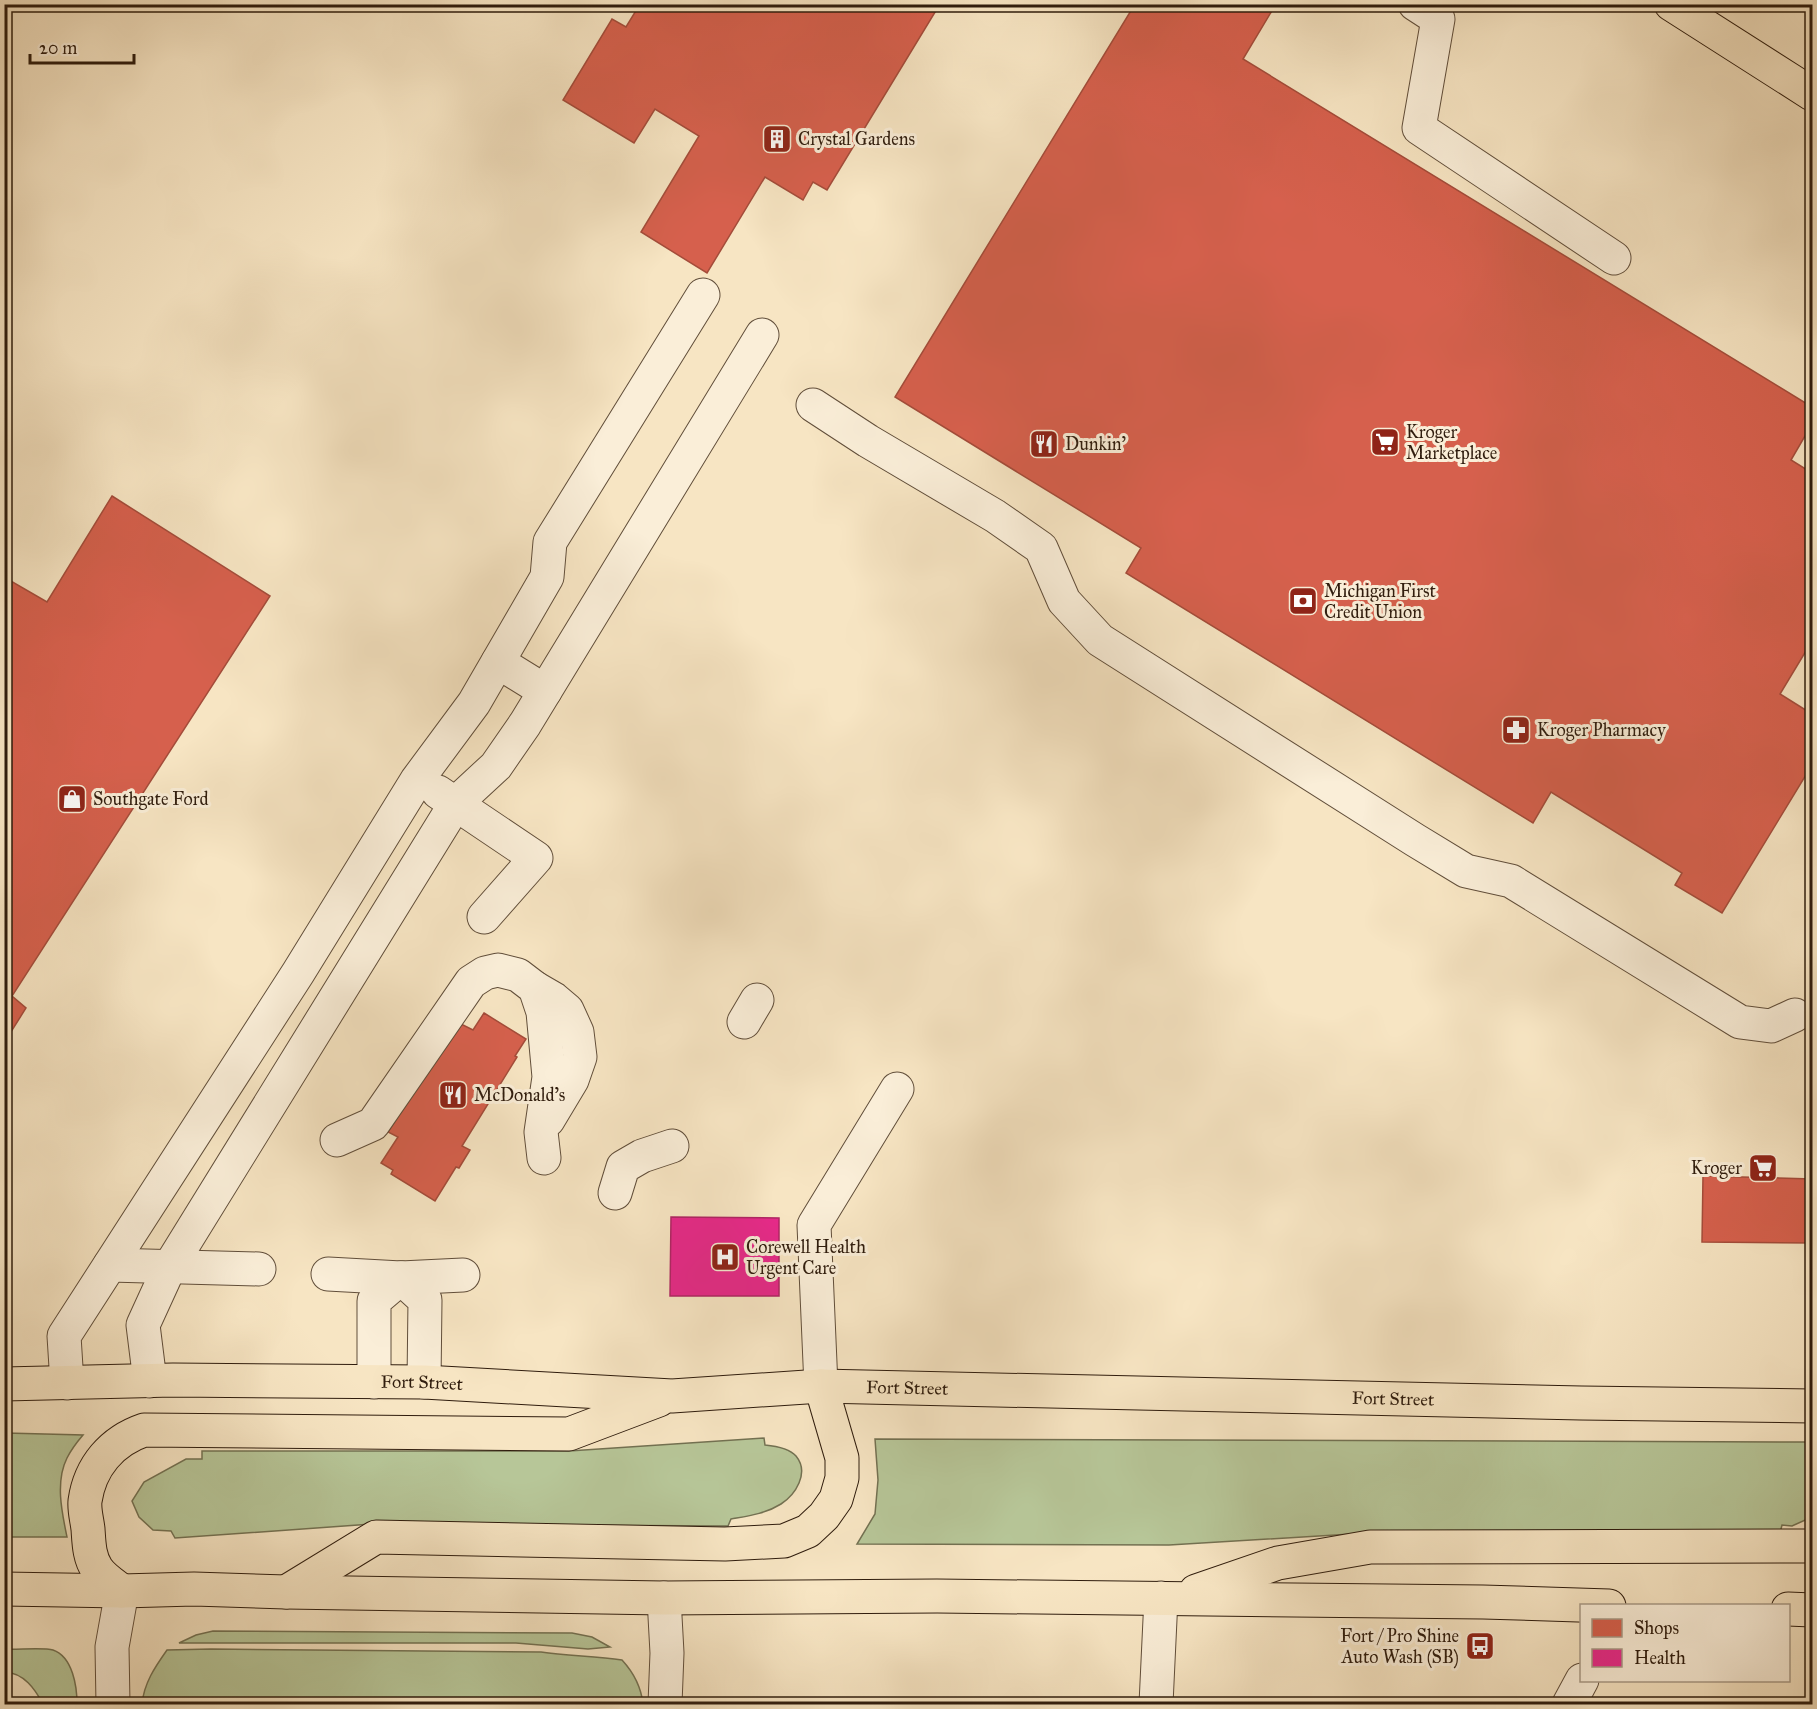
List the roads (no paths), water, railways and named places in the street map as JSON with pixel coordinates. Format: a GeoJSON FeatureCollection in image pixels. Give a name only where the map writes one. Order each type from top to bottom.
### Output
{"type":"FeatureCollection","features":[{"type":"Feature","properties":{"kind":"main road"},"geometry":{"type":"LineString","coordinates":[[1671,4],[1812,94]]}},
{"type":"Feature","properties":{"kind":"main road","name":"Fort Street"},"geometry":{"type":"LineString","coordinates":[[4,1384],[150,1381],[424,1382],[672,1395],[822,1386],[1808,1407]]}},
{"type":"Feature","properties":{"kind":"main road"},"geometry":{"type":"LineString","coordinates":[[286,1592],[376,1537],[725,1544],[784,1541],[808,1531],[824,1516],[836,1498],[842,1478],[842,1458],[822,1386]]}},
{"type":"Feature","properties":{"kind":"main road"},"geometry":{"type":"LineString","coordinates":[[122,1591],[97,1569],[91,1556],[85,1502],[96,1467],[111,1449],[128,1436],[144,1430],[569,1434],[672,1395]]}},
{"type":"Feature","properties":{"kind":"main road"},"geometry":{"type":"LineString","coordinates":[[1167,1599],[1278,1563],[1370,1547],[1812,1546]]}},
{"type":"Feature","properties":{"kind":"main road"},"geometry":{"type":"LineString","coordinates":[[4,1589],[122,1591],[194,1589],[664,1598],[937,1596],[1580,1605]]}},
{"type":"Feature","properties":{"kind":"main road"},"geometry":{"type":"LineString","coordinates":[[1790,1610],[1812,1610]]}},
{"type":"Feature","properties":{"kind":"lane"},"geometry":{"type":"LineString","coordinates":[[1415,4],[1438,19],[1419,128],[1614,258]]}},
{"type":"Feature","properties":{"kind":"lane"},"geometry":{"type":"LineString","coordinates":[[67,1383],[64,1336],[298,973],[417,780],[474,703],[547,577],[550,542],[703,295]]}},
{"type":"Feature","properties":{"kind":"lane"},"geometry":{"type":"LineString","coordinates":[[150,1381],[143,1325],[170,1266],[456,803],[496,766],[545,691],[762,335]]}},
{"type":"Feature","properties":{"kind":"lane"},"geometry":{"type":"LineString","coordinates":[[813,405],[868,441],[995,516],[1041,548],[1064,601],[1100,640],[1466,872],[1511,881],[1740,1022],[1771,1026],[1795,1015]]}},
{"type":"Feature","properties":{"kind":"lane"},"geometry":{"type":"LineString","coordinates":[[498,662],[545,691]]}},
{"type":"Feature","properties":{"kind":"lane"},"geometry":{"type":"LineString","coordinates":[[417,780],[456,803],[536,858],[484,917]]}},
{"type":"Feature","properties":{"kind":"lane"},"geometry":{"type":"LineString","coordinates":[[337,1140],[373,1124],[471,982],[484,973],[498,970],[518,975],[535,988],[543,1012],[549,1077],[542,1145]]}},
{"type":"Feature","properties":{"kind":"lane"},"geometry":{"type":"LineString","coordinates":[[822,1386],[814,1225],[897,1089]]}},
{"type":"Feature","properties":{"kind":"lane"},"geometry":{"type":"LineString","coordinates":[[615,1193],[623,1167],[642,1156],[672,1146]]}},
{"type":"Feature","properties":{"kind":"lane"},"geometry":{"type":"LineString","coordinates":[[110,1265],[259,1269]]}},
{"type":"Feature","properties":{"kind":"lane"},"geometry":{"type":"LineString","coordinates":[[328,1274],[401,1278],[463,1275]]}},
{"type":"Feature","properties":{"kind":"lane"},"geometry":{"type":"LineString","coordinates":[[374,1382],[374,1301],[401,1278]]}},
{"type":"Feature","properties":{"kind":"lane"},"geometry":{"type":"LineString","coordinates":[[401,1278],[425,1300],[424,1382]]}},
{"type":"Feature","properties":{"kind":"lane"},"geometry":{"type":"LineString","coordinates":[[112,1704],[112,1647],[122,1591]]}},
{"type":"Feature","properties":{"kind":"lane"},"geometry":{"type":"LineString","coordinates":[[664,1598],[667,1653],[665,1704]]}},
{"type":"Feature","properties":{"kind":"lane"},"geometry":{"type":"LineString","coordinates":[[1156,1704],[1167,1599]]}},
{"type":"Feature","properties":{"kind":"lane"},"geometry":{"type":"LineString","coordinates":[[1569,1704],[1581,1682]]}},
{"type":"Feature","properties":{"kind":"place","name":"Crystal Gardens"},"geometry":{"type":"Point","coordinates":[777,139]}},
{"type":"Feature","properties":{"kind":"place","name":"Kroger Marketplace"},"geometry":{"type":"Point","coordinates":[1385,442]}},
{"type":"Feature","properties":{"kind":"place","name":"Dunkin'"},"geometry":{"type":"Point","coordinates":[1044,444]}},
{"type":"Feature","properties":{"kind":"place","name":"Michigan First Credit Union"},"geometry":{"type":"Point","coordinates":[1303,601]}},
{"type":"Feature","properties":{"kind":"place","name":"Kroger Pharmacy"},"geometry":{"type":"Point","coordinates":[1516,730]}},
{"type":"Feature","properties":{"kind":"place","name":"Southgate Ford"},"geometry":{"type":"Point","coordinates":[72,799]}},
{"type":"Feature","properties":{"kind":"place","name":"McDonald's"},"geometry":{"type":"Point","coordinates":[453,1095]}},
{"type":"Feature","properties":{"kind":"place","name":"Kroger"},"geometry":{"type":"Point","coordinates":[1763,1168]}},
{"type":"Feature","properties":{"kind":"place","name":"Corewell Health Urgent Care"},"geometry":{"type":"Point","coordinates":[725,1257]}},
{"type":"Feature","properties":{"kind":"place","name":"Fort / Pro Shine Auto Wash (SB)"},"geometry":{"type":"Point","coordinates":[1480,1646]}}]}
